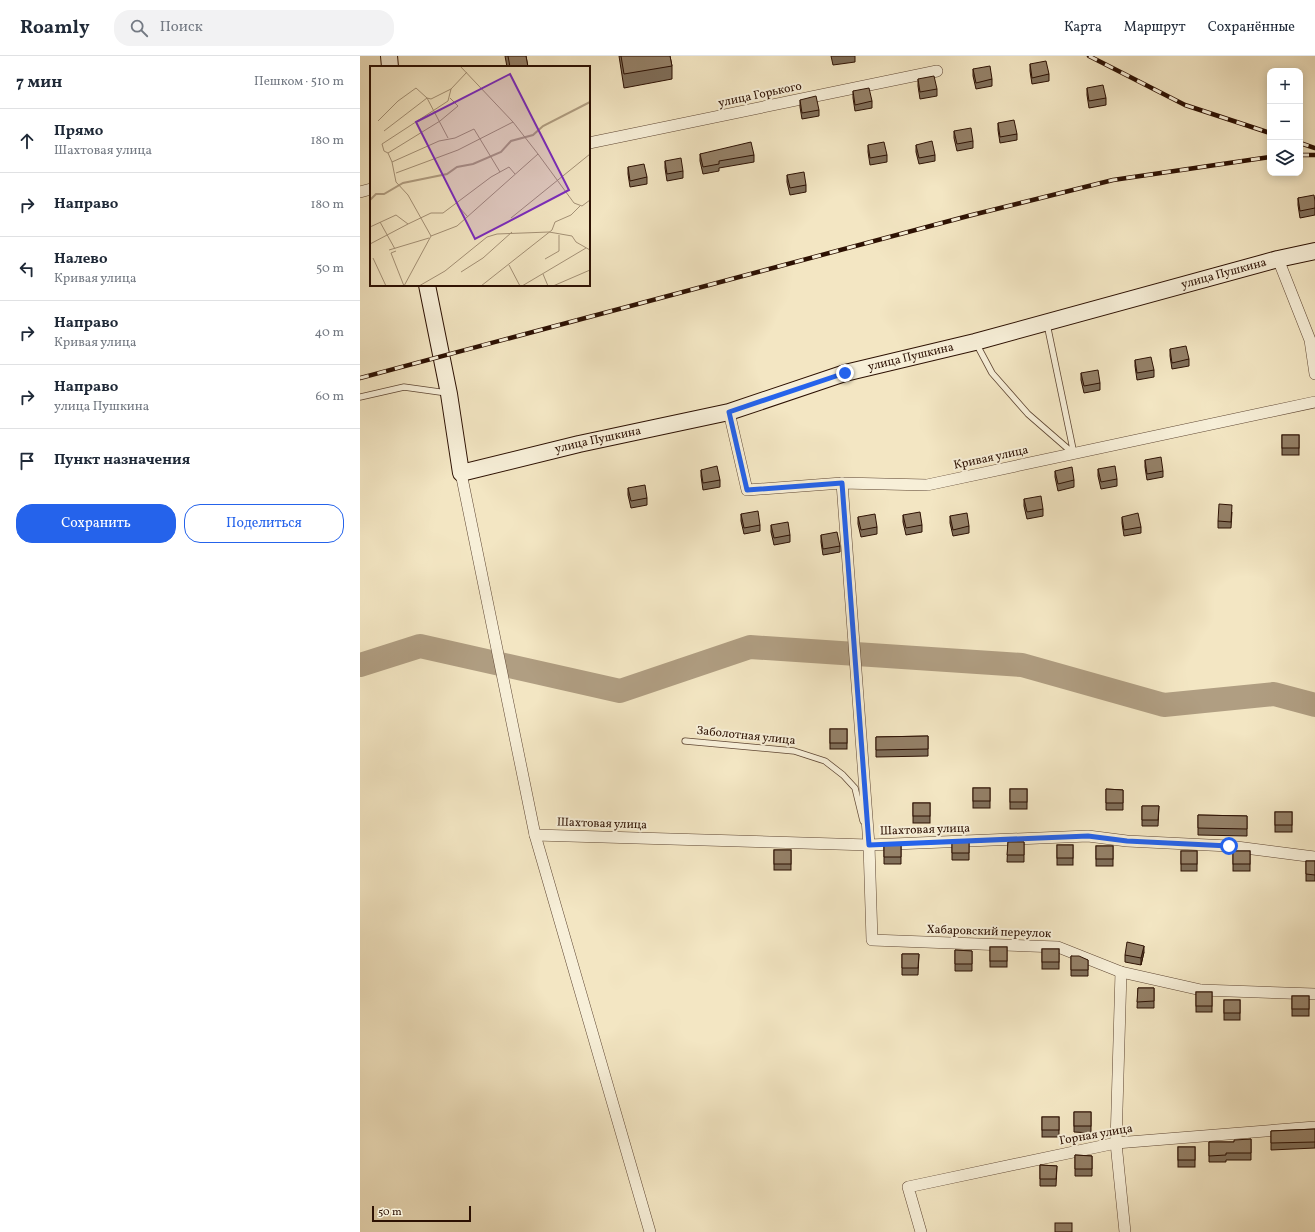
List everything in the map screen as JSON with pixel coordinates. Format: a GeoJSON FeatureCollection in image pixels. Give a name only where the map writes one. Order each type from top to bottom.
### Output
{"type":"FeatureCollection","features":[{"type":"Feature","properties":{"kind":"main road"},"geometry":{"type":"LineString","coordinates":[[389,56],[390,66]]}},
{"type":"Feature","properties":{"kind":"main road","name":"улица Пушкина"},"geometry":{"type":"LineString","coordinates":[[461,473],[579,444],[729,412],[845,373],[975,342],[1278,259],[1315,251]]}},
{"type":"Feature","properties":{"kind":"main road"},"geometry":{"type":"LineString","coordinates":[[427,286],[449,394],[461,473]]}},
{"type":"Feature","properties":{"kind":"street","name":"улица Горького"},"geometry":{"type":"LineString","coordinates":[[590,143],[937,72]]}},
{"type":"Feature","properties":{"kind":"street"},"geometry":{"type":"LineString","coordinates":[[360,192],[370,189]]}},
{"type":"Feature","properties":{"kind":"street"},"geometry":{"type":"LineString","coordinates":[[1278,259],[1310,340],[1315,374]]}},
{"type":"Feature","properties":{"kind":"street","name":"Кривая улица"},"geometry":{"type":"LineString","coordinates":[[729,412],[747,490],[842,483],[928,485],[1315,402]]}},
{"type":"Feature","properties":{"kind":"street"},"geometry":{"type":"LineString","coordinates":[[461,473],[535,835],[650,1232]]}},
{"type":"Feature","properties":{"kind":"street"},"geometry":{"type":"LineString","coordinates":[[842,483],[869,845]]}},
{"type":"Feature","properties":{"kind":"street","name":"Шахтовая улица"},"geometry":{"type":"LineString","coordinates":[[535,835],[869,845],[1088,836],[1127,841],[1229,846],[1315,856]]}},
{"type":"Feature","properties":{"kind":"street","name":"Хабаровский переулок"},"geometry":{"type":"LineString","coordinates":[[869,845],[872,940],[1058,947],[1121,972],[1201,990],[1315,994]]}},
{"type":"Feature","properties":{"kind":"street"},"geometry":{"type":"LineString","coordinates":[[1121,972],[1116,1143],[1125,1232]]}},
{"type":"Feature","properties":{"kind":"street","name":"Горная улица"},"geometry":{"type":"LineString","coordinates":[[921,1232],[908,1187],[1116,1143],[1315,1128]]}},
{"type":"Feature","properties":{"kind":"lane"},"geometry":{"type":"LineString","coordinates":[[1046,322],[1074,454]]}},
{"type":"Feature","properties":{"kind":"lane"},"geometry":{"type":"LineString","coordinates":[[975,342],[992,373],[1028,414],[1074,454]]}},
{"type":"Feature","properties":{"kind":"lane"},"geometry":{"type":"LineString","coordinates":[[360,397],[404,386],[449,394]]}},
{"type":"Feature","properties":{"kind":"lane","name":"Заболотная улица"},"geometry":{"type":"LineString","coordinates":[[685,741],[794,751],[825,761],[843,775],[855,788],[869,845]]}},
{"type":"Feature","properties":{"kind":"building"},"geometry":{"type":"Polygon","coordinates":[[[508,56],[526,56],[528,66],[510,66],[508,56]]]}},
{"type":"Feature","properties":{"kind":"building"},"geometry":{"type":"Polygon","coordinates":[[[621,56],[670,56],[672,66],[624,74],[621,56]]]}},
{"type":"Feature","properties":{"kind":"building"},"geometry":{"type":"Polygon","coordinates":[[[1046,61],[1049,74],[1032,78],[1030,64],[1046,61]]]}},
{"type":"Feature","properties":{"kind":"building"},"geometry":{"type":"Polygon","coordinates":[[[990,66],[992,79],[976,83],[973,69],[990,66]]]}},
{"type":"Feature","properties":{"kind":"building"},"geometry":{"type":"Polygon","coordinates":[[[934,76],[937,89],[920,92],[918,79],[934,76]]]}},
{"type":"Feature","properties":{"kind":"building"},"geometry":{"type":"Polygon","coordinates":[[[1103,85],[1106,98],[1089,101],[1087,88],[1103,85]]]}},
{"type":"Feature","properties":{"kind":"building"},"geometry":{"type":"Polygon","coordinates":[[[869,88],[872,101],[855,105],[853,91],[869,88]]]}},
{"type":"Feature","properties":{"kind":"building"},"geometry":{"type":"Polygon","coordinates":[[[816,96],[819,110],[802,113],[800,100],[816,96]]]}},
{"type":"Feature","properties":{"kind":"building"},"geometry":{"type":"Polygon","coordinates":[[[1014,120],[1017,134],[1000,137],[998,123],[1014,120]]]}},
{"type":"Feature","properties":{"kind":"building"},"geometry":{"type":"Polygon","coordinates":[[[971,128],[973,141],[957,144],[954,131],[971,128]]]}},
{"type":"Feature","properties":{"kind":"building"},"geometry":{"type":"Polygon","coordinates":[[[932,141],[935,155],[919,158],[916,145],[932,141]]]}},
{"type":"Feature","properties":{"kind":"building"},"geometry":{"type":"Polygon","coordinates":[[[751,142],[754,155],[719,161],[719,164],[703,167],[700,154],[751,142]]]}},
{"type":"Feature","properties":{"kind":"building"},"geometry":{"type":"Polygon","coordinates":[[[884,142],[887,155],[870,158],[868,145],[884,142]]]}},
{"type":"Feature","properties":{"kind":"building"},"geometry":{"type":"Polygon","coordinates":[[[681,158],[683,171],[667,174],[665,161],[681,158]]]}},
{"type":"Feature","properties":{"kind":"building"},"geometry":{"type":"Polygon","coordinates":[[[644,164],[647,177],[630,181],[628,167],[644,164]]]}},
{"type":"Feature","properties":{"kind":"building"},"geometry":{"type":"Polygon","coordinates":[[[804,172],[806,185],[790,188],[787,175],[804,172]]]}},
{"type":"Feature","properties":{"kind":"building"},"geometry":{"type":"Polygon","coordinates":[[[1314,195],[1315,208],[1300,211],[1298,198],[1314,195]]]}},
{"type":"Feature","properties":{"kind":"building"},"geometry":{"type":"Polygon","coordinates":[[[1186,346],[1189,359],[1172,363],[1170,349],[1186,346]]]}},
{"type":"Feature","properties":{"kind":"building"},"geometry":{"type":"Polygon","coordinates":[[[1151,357],[1154,370],[1137,373],[1135,360],[1151,357]]]}},
{"type":"Feature","properties":{"kind":"building"},"geometry":{"type":"Polygon","coordinates":[[[1098,370],[1100,383],[1084,386],[1081,373],[1098,370]]]}},
{"type":"Feature","properties":{"kind":"building"},"geometry":{"type":"Polygon","coordinates":[[[1282,435],[1299,435],[1299,448],[1282,448],[1282,435]]]}},
{"type":"Feature","properties":{"kind":"building"},"geometry":{"type":"Polygon","coordinates":[[[1161,457],[1163,471],[1147,474],[1145,460],[1161,457]]]}},
{"type":"Feature","properties":{"kind":"building"},"geometry":{"type":"Polygon","coordinates":[[[717,466],[720,480],[703,483],[701,470],[717,466]]]}},
{"type":"Feature","properties":{"kind":"building"},"geometry":{"type":"Polygon","coordinates":[[[1115,466],[1117,479],[1101,482],[1098,469],[1115,466]]]}},
{"type":"Feature","properties":{"kind":"building"},"geometry":{"type":"Polygon","coordinates":[[[1072,467],[1074,480],[1058,484],[1055,471],[1072,467]]]}},
{"type":"Feature","properties":{"kind":"building"},"geometry":{"type":"Polygon","coordinates":[[[645,485],[647,498],[631,501],[628,488],[645,485]]]}},
{"type":"Feature","properties":{"kind":"building"},"geometry":{"type":"Polygon","coordinates":[[[1041,496],[1043,509],[1027,512],[1024,499],[1041,496]]]}},
{"type":"Feature","properties":{"kind":"building"},"geometry":{"type":"Polygon","coordinates":[[[1219,504],[1232,505],[1231,522],[1218,521],[1219,504]]]}},
{"type":"Feature","properties":{"kind":"building"},"geometry":{"type":"Polygon","coordinates":[[[758,511],[760,525],[744,528],[741,514],[758,511]]]}},
{"type":"Feature","properties":{"kind":"building"},"geometry":{"type":"Polygon","coordinates":[[[920,512],[922,525],[906,528],[903,515],[920,512]]]}},
{"type":"Feature","properties":{"kind":"building"},"geometry":{"type":"Polygon","coordinates":[[[967,513],[969,526],[953,530],[950,516],[967,513]]]}},
{"type":"Feature","properties":{"kind":"building"},"geometry":{"type":"Polygon","coordinates":[[[1138,513],[1141,527],[1124,530],[1122,517],[1138,513]]]}},
{"type":"Feature","properties":{"kind":"building"},"geometry":{"type":"Polygon","coordinates":[[[875,514],[877,527],[861,530],[858,517],[875,514]]]}},
{"type":"Feature","properties":{"kind":"building"},"geometry":{"type":"Polygon","coordinates":[[[788,522],[790,535],[774,538],[771,525],[788,522]]]}},
{"type":"Feature","properties":{"kind":"building"},"geometry":{"type":"Polygon","coordinates":[[[837,532],[840,546],[823,549],[821,535],[837,532]]]}},
{"type":"Feature","properties":{"kind":"building"},"geometry":{"type":"Polygon","coordinates":[[[830,729],[847,729],[847,743],[830,743],[830,729]]]}},
{"type":"Feature","properties":{"kind":"building"},"geometry":{"type":"Polygon","coordinates":[[[928,736],[928,749],[876,750],[876,737],[928,736]]]}},
{"type":"Feature","properties":{"kind":"building"},"geometry":{"type":"Polygon","coordinates":[[[973,788],[990,788],[990,801],[973,801],[973,788]]]}},
{"type":"Feature","properties":{"kind":"building"},"geometry":{"type":"Polygon","coordinates":[[[1010,789],[1027,789],[1027,802],[1010,802],[1010,789]]]}},
{"type":"Feature","properties":{"kind":"building"},"geometry":{"type":"Polygon","coordinates":[[[1106,789],[1123,790],[1123,803],[1106,803],[1106,789]]]}},
{"type":"Feature","properties":{"kind":"building"},"geometry":{"type":"Polygon","coordinates":[[[913,803],[930,803],[930,816],[913,816],[913,803]]]}},
{"type":"Feature","properties":{"kind":"building"},"geometry":{"type":"Polygon","coordinates":[[[1142,806],[1159,806],[1158,820],[1142,820],[1142,806]]]}},
{"type":"Feature","properties":{"kind":"building"},"geometry":{"type":"Polygon","coordinates":[[[1275,812],[1292,812],[1292,825],[1275,825],[1275,812]]]}},
{"type":"Feature","properties":{"kind":"building"},"geometry":{"type":"Polygon","coordinates":[[[1198,815],[1247,816],[1247,829],[1198,828],[1198,815]]]}},
{"type":"Feature","properties":{"kind":"building"},"geometry":{"type":"Polygon","coordinates":[[[969,841],[969,853],[952,853],[952,842],[969,841]]]}},
{"type":"Feature","properties":{"kind":"building"},"geometry":{"type":"Polygon","coordinates":[[[1008,842],[1024,842],[1024,855],[1007,855],[1008,842]]]}},
{"type":"Feature","properties":{"kind":"building"},"geometry":{"type":"Polygon","coordinates":[[[901,844],[901,857],[884,857],[884,845],[901,844]]]}},
{"type":"Feature","properties":{"kind":"building"},"geometry":{"type":"Polygon","coordinates":[[[1057,845],[1073,845],[1073,858],[1057,858],[1057,845]]]}},
{"type":"Feature","properties":{"kind":"building"},"geometry":{"type":"Polygon","coordinates":[[[1096,846],[1113,846],[1113,859],[1096,859],[1096,846]]]}},
{"type":"Feature","properties":{"kind":"building"},"geometry":{"type":"Polygon","coordinates":[[[774,850],[791,850],[791,864],[774,864],[774,850]]]}},
{"type":"Feature","properties":{"kind":"building"},"geometry":{"type":"Polygon","coordinates":[[[1181,851],[1197,851],[1197,864],[1181,864],[1181,851]]]}},
{"type":"Feature","properties":{"kind":"building"},"geometry":{"type":"Polygon","coordinates":[[[1233,851],[1250,851],[1250,864],[1233,864],[1233,851]]]}},
{"type":"Feature","properties":{"kind":"building"},"geometry":{"type":"Polygon","coordinates":[[[1306,861],[1315,861],[1315,875],[1306,874],[1306,861]]]}},
{"type":"Feature","properties":{"kind":"building"},"geometry":{"type":"Polygon","coordinates":[[[1127,942],[1144,946],[1141,958],[1125,955],[1127,942]]]}},
{"type":"Feature","properties":{"kind":"building"},"geometry":{"type":"Polygon","coordinates":[[[990,947],[1007,947],[1007,961],[990,961],[990,947]]]}},
{"type":"Feature","properties":{"kind":"building"},"geometry":{"type":"Polygon","coordinates":[[[1042,949],[1059,949],[1059,962],[1042,962],[1042,949]]]}},
{"type":"Feature","properties":{"kind":"building"},"geometry":{"type":"Polygon","coordinates":[[[955,950],[972,951],[972,964],[955,964],[955,950]]]}},
{"type":"Feature","properties":{"kind":"building"},"geometry":{"type":"Polygon","coordinates":[[[902,954],[919,954],[918,968],[902,968],[902,954]]]}},
{"type":"Feature","properties":{"kind":"building"},"geometry":{"type":"Polygon","coordinates":[[[1071,956],[1079,956],[1088,960],[1088,970],[1071,970],[1071,956]]]}},
{"type":"Feature","properties":{"kind":"building"},"geometry":{"type":"Polygon","coordinates":[[[1138,988],[1154,988],[1154,1001],[1137,1002],[1138,988]]]}},
{"type":"Feature","properties":{"kind":"building"},"geometry":{"type":"Polygon","coordinates":[[[1196,992],[1212,992],[1212,1006],[1196,1006],[1196,992]]]}},
{"type":"Feature","properties":{"kind":"building"},"geometry":{"type":"Polygon","coordinates":[[[1292,996],[1309,996],[1309,1009],[1292,1009],[1292,996]]]}},
{"type":"Feature","properties":{"kind":"building"},"geometry":{"type":"Polygon","coordinates":[[[1224,1000],[1240,1000],[1240,1013],[1224,1013],[1224,1000]]]}},
{"type":"Feature","properties":{"kind":"building"},"geometry":{"type":"Polygon","coordinates":[[[1074,1112],[1091,1112],[1091,1126],[1074,1126],[1074,1112]]]}},
{"type":"Feature","properties":{"kind":"building"},"geometry":{"type":"Polygon","coordinates":[[[1042,1117],[1059,1117],[1059,1130],[1042,1130],[1042,1117]]]}},
{"type":"Feature","properties":{"kind":"building"},"geometry":{"type":"Polygon","coordinates":[[[1315,1129],[1315,1142],[1271,1143],[1271,1131],[1315,1129]]]}},
{"type":"Feature","properties":{"kind":"building"},"geometry":{"type":"Polygon","coordinates":[[[1251,1139],[1251,1153],[1226,1153],[1226,1155],[1209,1156],[1209,1142],[1234,1142],[1234,1140],[1251,1139]]]}},
{"type":"Feature","properties":{"kind":"building"},"geometry":{"type":"Polygon","coordinates":[[[1178,1147],[1195,1147],[1195,1160],[1178,1160],[1178,1147]]]}},
{"type":"Feature","properties":{"kind":"building"},"geometry":{"type":"Polygon","coordinates":[[[1075,1155],[1092,1156],[1092,1169],[1075,1169],[1075,1155]]]}},
{"type":"Feature","properties":{"kind":"building"},"geometry":{"type":"Polygon","coordinates":[[[1040,1165],[1057,1166],[1056,1179],[1040,1179],[1040,1165]]]}},
{"type":"Feature","properties":{"kind":"building"},"geometry":{"type":"Polygon","coordinates":[[[1055,1223],[1072,1223],[1072,1232],[1055,1232],[1055,1223]]]}},
{"type":"Feature","properties":{"kind":"waterway"},"geometry":{"type":"LineString","coordinates":[[360,665],[420,646],[620,691],[750,647],[1022,665],[1164,705],[1274,694],[1315,705]]}},
{"type":"Feature","properties":{"kind":"railway"},"geometry":{"type":"LineString","coordinates":[[1089,56],[1185,105],[1267,132]]}},
{"type":"Feature","properties":{"kind":"railway"},"geometry":{"type":"LineString","coordinates":[[1303,144],[1315,148]]}},
{"type":"Feature","properties":{"kind":"railway"},"geometry":{"type":"LineString","coordinates":[[1303,155],[1315,155]]}},
{"type":"Feature","properties":{"kind":"railway"},"geometry":{"type":"LineString","coordinates":[[360,378],[968,216],[1113,180],[1267,157]]}},
{"type":"Feature","properties":{"kind":"route"},"geometry":{"type":"LineString","coordinates":[[845,373],[729,412],[747,490],[842,483],[869,845],[1088,836],[1127,841],[1229,846]]}}]}
